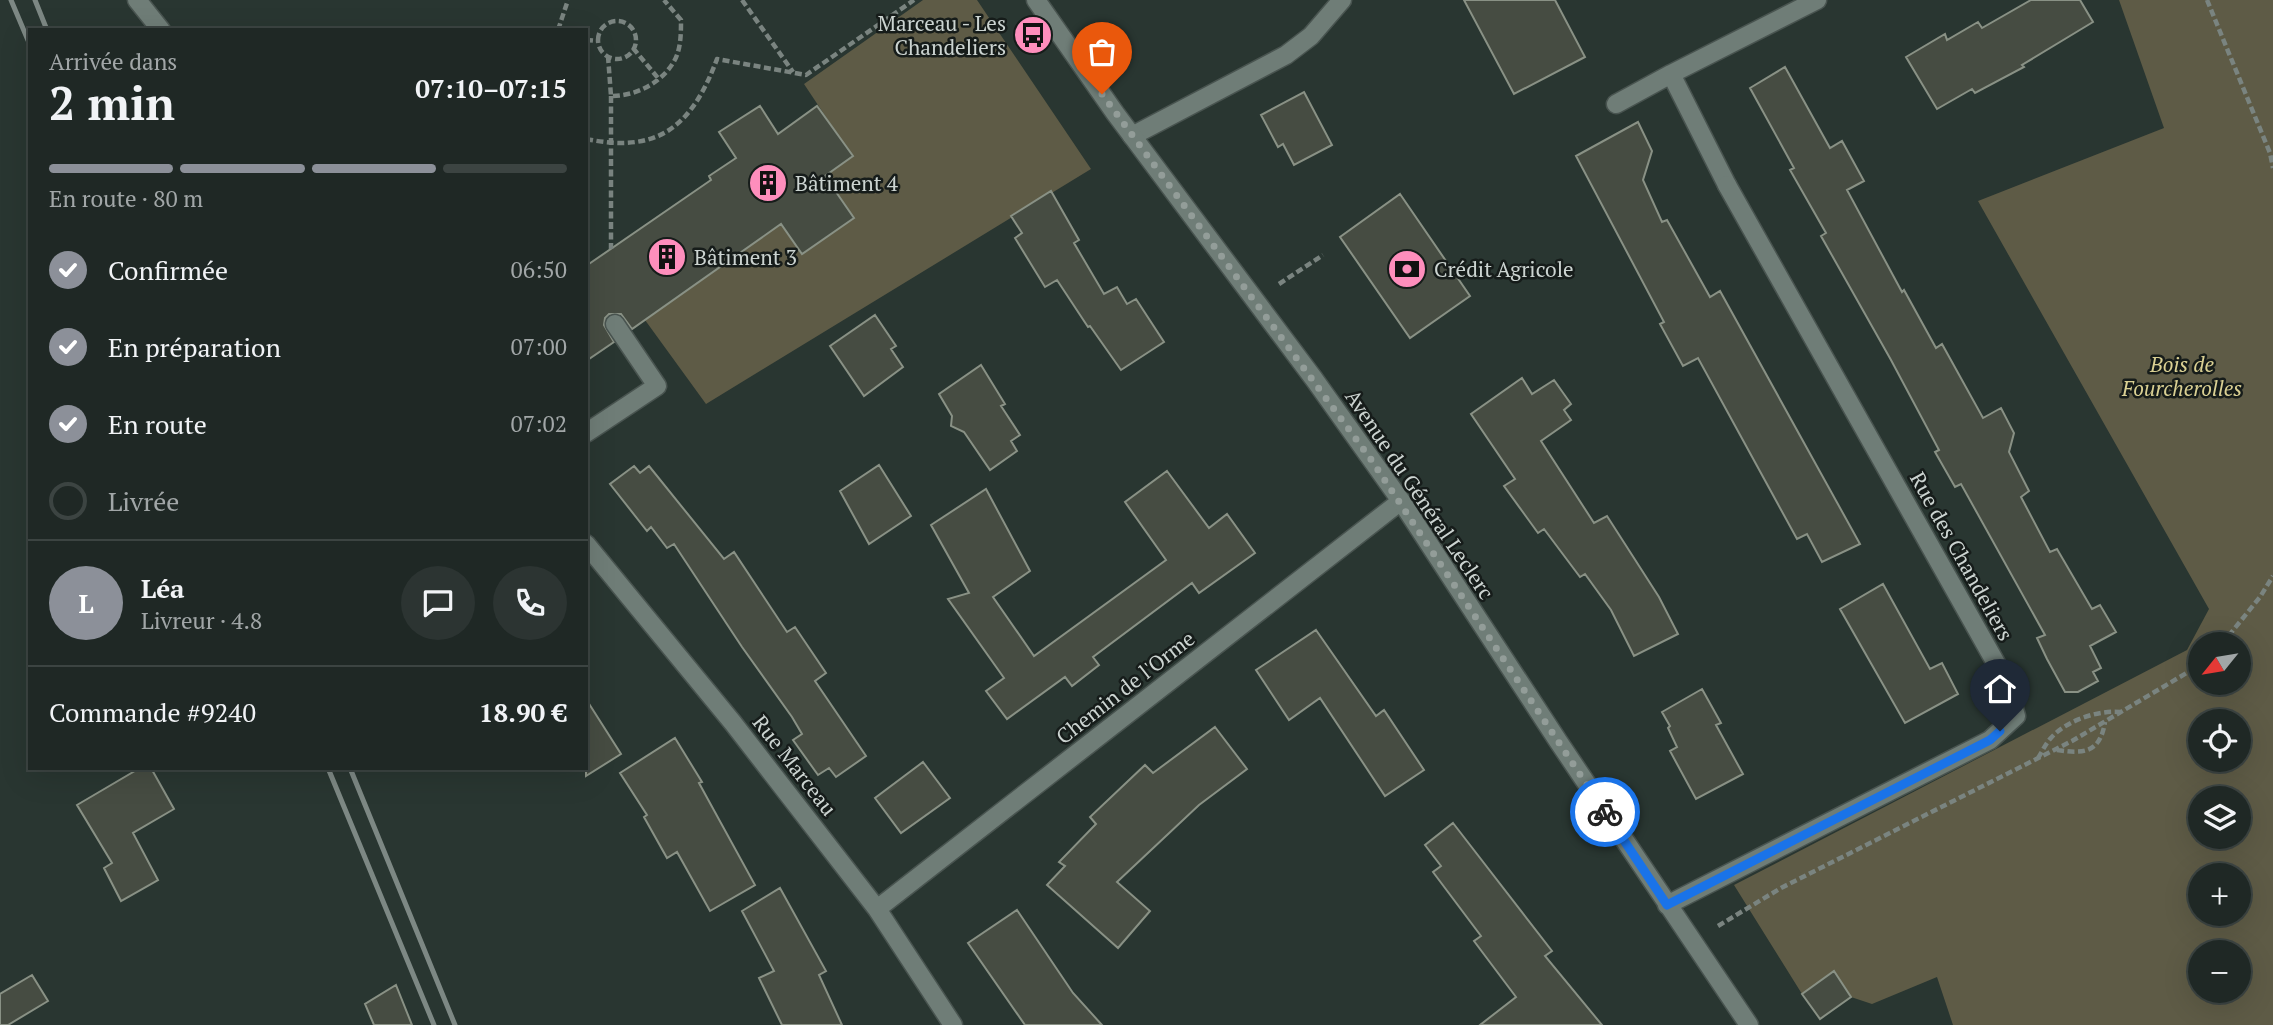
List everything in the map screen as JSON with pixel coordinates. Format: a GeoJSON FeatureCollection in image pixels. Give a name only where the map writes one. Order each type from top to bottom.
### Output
{"type":"FeatureCollection","features":[{"type":"Feature","properties":{"kind":"street"},"geometry":{"type":"LineString","coordinates":[[137,0],[159,28]]}},
{"type":"Feature","properties":{"kind":"street","name":"Avenue du Général Leclerc"},"geometry":{"type":"LineString","coordinates":[[1036,0],[1132,136],[1401,501],[1749,1025]]}},
{"type":"Feature","properties":{"kind":"street"},"geometry":{"type":"LineString","coordinates":[[1132,136],[1286,55],[1311,36],[1342,0]]}},
{"type":"Feature","properties":{"kind":"street"},"geometry":{"type":"LineString","coordinates":[[1616,104],[1817,0]]}},
{"type":"Feature","properties":{"kind":"street","name":"Rue des Chandeliers"},"geometry":{"type":"LineString","coordinates":[[1667,905],[1990,740],[2016,716],[2006,681],[1727,185],[1671,74]]}},
{"type":"Feature","properties":{"kind":"street"},"geometry":{"type":"LineString","coordinates":[[588,432],[657,386],[615,324]]}},
{"type":"Feature","properties":{"kind":"street","name":"Chemin de l'Orme"},"geometry":{"type":"LineString","coordinates":[[877,909],[1401,501]]}},
{"type":"Feature","properties":{"kind":"street","name":"Rue Marceau"},"geometry":{"type":"LineString","coordinates":[[588,546],[733,723],[877,909],[953,1025]]}},
{"type":"Feature","properties":{"kind":"path"},"geometry":{"type":"LineString","coordinates":[[559,28],[568,0]]}},
{"type":"Feature","properties":{"kind":"path"},"geometry":{"type":"LineString","coordinates":[[611,96],[626,96],[653,84],[673,64],[680,42],[681,20],[664,0]]}},
{"type":"Feature","properties":{"kind":"path"},"geometry":{"type":"LineString","coordinates":[[742,0],[794,73]]}},
{"type":"Feature","properties":{"kind":"path"},"geometry":{"type":"LineString","coordinates":[[588,139],[612,144],[646,142],[679,124],[703,92],[717,59],[806,75],[914,0]]}},
{"type":"Feature","properties":{"kind":"path"},"geometry":{"type":"LineString","coordinates":[[2207,0],[2270,153],[2273,167]]}},
{"type":"Feature","properties":{"kind":"path"},"geometry":{"type":"LineString","coordinates":[[608,56],[625,57],[633,48],[635,36],[629,25],[617,21],[605,25],[598,41],[608,56],[611,96],[611,249]]}},
{"type":"Feature","properties":{"kind":"path"},"geometry":{"type":"LineString","coordinates":[[588,40],[598,41]]}},
{"type":"Feature","properties":{"kind":"path"},"geometry":{"type":"LineString","coordinates":[[633,48],[658,78]]}},
{"type":"Feature","properties":{"kind":"path"},"geometry":{"type":"LineString","coordinates":[[1278,285],[1323,255]]}},
{"type":"Feature","properties":{"kind":"path"},"geometry":{"type":"LineString","coordinates":[[2232,632],[2273,576]]}},
{"type":"Feature","properties":{"kind":"path"},"geometry":{"type":"LineString","coordinates":[[1712,930],[1781,888],[2056,749],[2188,672]]}},
{"type":"Feature","properties":{"kind":"path"},"geometry":{"type":"LineString","coordinates":[[2037,759],[2051,738],[2073,722],[2109,711],[2121,712]]}},
{"type":"Feature","properties":{"kind":"path"},"geometry":{"type":"LineString","coordinates":[[2056,749],[2079,753],[2087,751],[2103,733],[2105,722]]}},
{"type":"Feature","properties":{"kind":"green space"},"geometry":{"type":"Polygon","coordinates":[[[923,0],[977,0],[1091,169],[706,404],[645,320],[753,244],[775,222],[854,218],[833,187],[821,179],[852,156],[804,84],[923,0]]]}},
{"type":"Feature","properties":{"kind":"green space","name":"Bois de Fourcherolles"},"geometry":{"type":"Polygon","coordinates":[[[2119,0],[2273,0],[2273,1025],[1953,1025],[1937,977],[1872,1004],[1851,997],[1834,972],[1802,994],[1734,885],[2188,648],[2188,695],[2251,695],[2251,632],[2197,632],[2209,609],[1978,201],[2164,128],[2119,0]]]}},
{"type":"Feature","properties":{"kind":"building"},"geometry":{"type":"Polygon","coordinates":[[[1464,0],[1555,0],[1585,57],[1514,94],[1464,0]]]}},
{"type":"Feature","properties":{"kind":"building"},"geometry":{"type":"Polygon","coordinates":[[[2031,0],[2080,0],[2093,22],[2022,65],[2024,67],[1975,93],[1972,89],[1937,109],[1906,57],[1945,34],[1947,40],[1978,22],[1982,28],[2031,0]]]}},
{"type":"Feature","properties":{"kind":"building"},"geometry":{"type":"Polygon","coordinates":[[[1785,67],[1830,148],[1842,141],[1864,181],[1847,190],[1902,292],[1904,290],[1936,348],[1942,344],[1983,418],[2001,408],[2014,433],[2009,452],[2029,491],[2021,497],[2050,552],[2057,549],[2092,609],[2100,605],[2116,632],[2090,646],[2101,668],[2093,672],[2098,681],[2078,692],[2065,692],[2047,659],[2037,638],[2045,635],[1961,484],[1955,487],[1935,452],[1939,450],[1821,236],[1826,233],[1790,170],[1794,168],[1750,88],[1785,67]]]}},
{"type":"Feature","properties":{"kind":"building"},"geometry":{"type":"Polygon","coordinates":[[[1304,92],[1332,145],[1294,165],[1283,144],[1278,147],[1261,115],[1304,92]]]}},
{"type":"Feature","properties":{"kind":"building"},"geometry":{"type":"Polygon","coordinates":[[[760,106],[778,134],[817,106],[853,156],[825,176],[854,218],[802,254],[781,224],[632,329],[621,314],[609,314],[604,325],[614,342],[588,360],[588,265],[711,180],[709,176],[736,158],[719,132],[760,106]]]}},
{"type":"Feature","properties":{"kind":"building"},"geometry":{"type":"Polygon","coordinates":[[[1638,122],[1652,151],[1643,180],[1662,222],[1667,220],[1710,297],[1720,291],[1860,544],[1822,562],[1807,534],[1797,539],[1698,358],[1683,366],[1660,324],[1664,322],[1576,156],[1638,122]]]}},
{"type":"Feature","properties":{"kind":"building"},"geometry":{"type":"Polygon","coordinates":[[[1051,191],[1079,240],[1074,243],[1104,294],[1117,287],[1127,304],[1136,299],[1164,342],[1121,370],[1057,280],[1045,287],[1015,238],[1022,233],[1011,216],[1051,191]]]}},
{"type":"Feature","properties":{"kind":"building"},"geometry":{"type":"Polygon","coordinates":[[[1400,194],[1470,296],[1410,338],[1340,237],[1400,194]]]}},
{"type":"Feature","properties":{"kind":"building"},"geometry":{"type":"Polygon","coordinates":[[[875,315],[896,346],[891,349],[903,367],[864,396],[830,346],[875,315]]]}},
{"type":"Feature","properties":{"kind":"building"},"geometry":{"type":"Polygon","coordinates":[[[981,365],[1005,404],[1001,406],[1020,435],[1011,441],[1017,451],[990,470],[964,432],[951,426],[952,416],[939,394],[981,365]]]}},
{"type":"Feature","properties":{"kind":"building"},"geometry":{"type":"Polygon","coordinates":[[[1522,378],[1532,394],[1554,380],[1571,404],[1564,410],[1571,420],[1541,441],[1594,523],[1607,516],[1659,597],[1678,634],[1634,656],[1611,610],[1585,574],[1580,577],[1544,529],[1538,533],[1504,486],[1515,479],[1471,414],[1522,378]]]}},
{"type":"Feature","properties":{"kind":"building"},"geometry":{"type":"Polygon","coordinates":[[[879,465],[911,516],[869,544],[840,491],[879,465]]]}},
{"type":"Feature","properties":{"kind":"building"},"geometry":{"type":"Polygon","coordinates":[[[634,466],[640,473],[649,466],[724,559],[734,552],[787,632],[795,627],[826,673],[815,681],[866,756],[836,777],[829,768],[818,775],[793,740],[802,734],[792,717],[674,544],[667,548],[651,527],[647,531],[610,484],[634,466]]]}},
{"type":"Feature","properties":{"kind":"building"},"geometry":{"type":"Polygon","coordinates":[[[1167,471],[1209,528],[1227,514],[1255,553],[1199,593],[1192,583],[1093,657],[1099,665],[1072,686],[1065,677],[1007,719],[986,691],[1004,678],[948,599],[969,593],[931,525],[986,489],[1030,571],[993,597],[1034,656],[1166,560],[1125,502],[1167,471]]]}},
{"type":"Feature","properties":{"kind":"building"},"geometry":{"type":"Polygon","coordinates":[[[1883,584],[1930,669],[1942,663],[1958,694],[1905,723],[1840,609],[1883,584]]]}},
{"type":"Feature","properties":{"kind":"building"},"geometry":{"type":"Polygon","coordinates":[[[1316,630],[1376,716],[1384,710],[1424,770],[1385,796],[1320,698],[1289,720],[1256,670],[1316,630]]]}},
{"type":"Feature","properties":{"kind":"building"},"geometry":{"type":"Polygon","coordinates":[[[1702,689],[1721,723],[1716,725],[1743,774],[1696,799],[1670,751],[1677,747],[1662,712],[1702,689]]]}},
{"type":"Feature","properties":{"kind":"building"},"geometry":{"type":"Polygon","coordinates":[[[588,702],[621,754],[586,776],[588,770],[588,702]]]}},
{"type":"Feature","properties":{"kind":"building"},"geometry":{"type":"Polygon","coordinates":[[[1215,727],[1247,769],[1199,805],[1117,882],[1150,911],[1118,948],[1047,885],[1065,866],[1059,862],[1096,824],[1090,817],[1145,765],[1153,773],[1215,727]]]}},
{"type":"Feature","properties":{"kind":"building"},"geometry":{"type":"Polygon","coordinates":[[[675,738],[702,782],[699,783],[755,885],[710,911],[677,852],[667,858],[644,817],[647,815],[620,773],[675,738]]]}},
{"type":"Feature","properties":{"kind":"building"},"geometry":{"type":"Polygon","coordinates":[[[923,762],[950,798],[901,833],[875,798],[923,762]]]}},
{"type":"Feature","properties":{"kind":"building"},"geometry":{"type":"Polygon","coordinates":[[[137,770],[152,770],[174,809],[133,833],[158,880],[121,901],[104,868],[112,863],[77,805],[137,770]]]}},
{"type":"Feature","properties":{"kind":"building"},"geometry":{"type":"Polygon","coordinates":[[[1453,823],[1552,951],[1545,956],[1602,1025],[1480,1025],[1516,997],[1474,941],[1481,936],[1433,872],[1441,866],[1425,845],[1453,823]]]}},
{"type":"Feature","properties":{"kind":"building"},"geometry":{"type":"Polygon","coordinates":[[[780,888],[826,971],[819,975],[842,1025],[782,1025],[759,978],[774,971],[742,911],[780,888]]]}},
{"type":"Feature","properties":{"kind":"building"},"geometry":{"type":"Polygon","coordinates":[[[1017,910],[1073,993],[1102,1025],[1025,1025],[968,943],[1017,910]]]}},
{"type":"Feature","properties":{"kind":"building"},"geometry":{"type":"Polygon","coordinates":[[[1834,971],[1851,997],[1820,1019],[1802,994],[1834,971]]]}},
{"type":"Feature","properties":{"kind":"building"},"geometry":{"type":"Polygon","coordinates":[[[32,975],[48,1001],[8,1025],[0,1025],[0,994],[32,975]]]}},
{"type":"Feature","properties":{"kind":"building"},"geometry":{"type":"Polygon","coordinates":[[[396,985],[412,1025],[374,1025],[365,1004],[396,985]]]}},
{"type":"Feature","properties":{"kind":"railway"},"geometry":{"type":"LineString","coordinates":[[11,0],[28,40]]}},
{"type":"Feature","properties":{"kind":"railway"},"geometry":{"type":"LineString","coordinates":[[35,0],[46,28]]}},
{"type":"Feature","properties":{"kind":"railway"},"geometry":{"type":"LineString","coordinates":[[329,770],[434,1025]]}},
{"type":"Feature","properties":{"kind":"railway"},"geometry":{"type":"LineString","coordinates":[[351,770],[455,1025]]}},
{"type":"Feature","properties":{"kind":"way so far"},"geometry":{"type":"LineString","coordinates":[[1102,94],[1314,379],[1401,501],[1605,812]]}},
{"type":"Feature","properties":{"kind":"place","name":"Marceau - Les Chandeliers"},"geometry":{"type":"Point","coordinates":[1033,35]}},
{"type":"Feature","properties":{"kind":"place","name":"Bâtiment 4"},"geometry":{"type":"Point","coordinates":[768,183]}},
{"type":"Feature","properties":{"kind":"place","name":"Bâtiment 3"},"geometry":{"type":"Point","coordinates":[667,257]}},
{"type":"Feature","properties":{"kind":"place","name":"Crédit Agricole"},"geometry":{"type":"Point","coordinates":[1407,269]}},
{"type":"Feature","properties":{"kind":"route"},"geometry":{"type":"LineString","coordinates":[[1605,812],[1667,905],[1990,740],[2000,731]]}}]}
